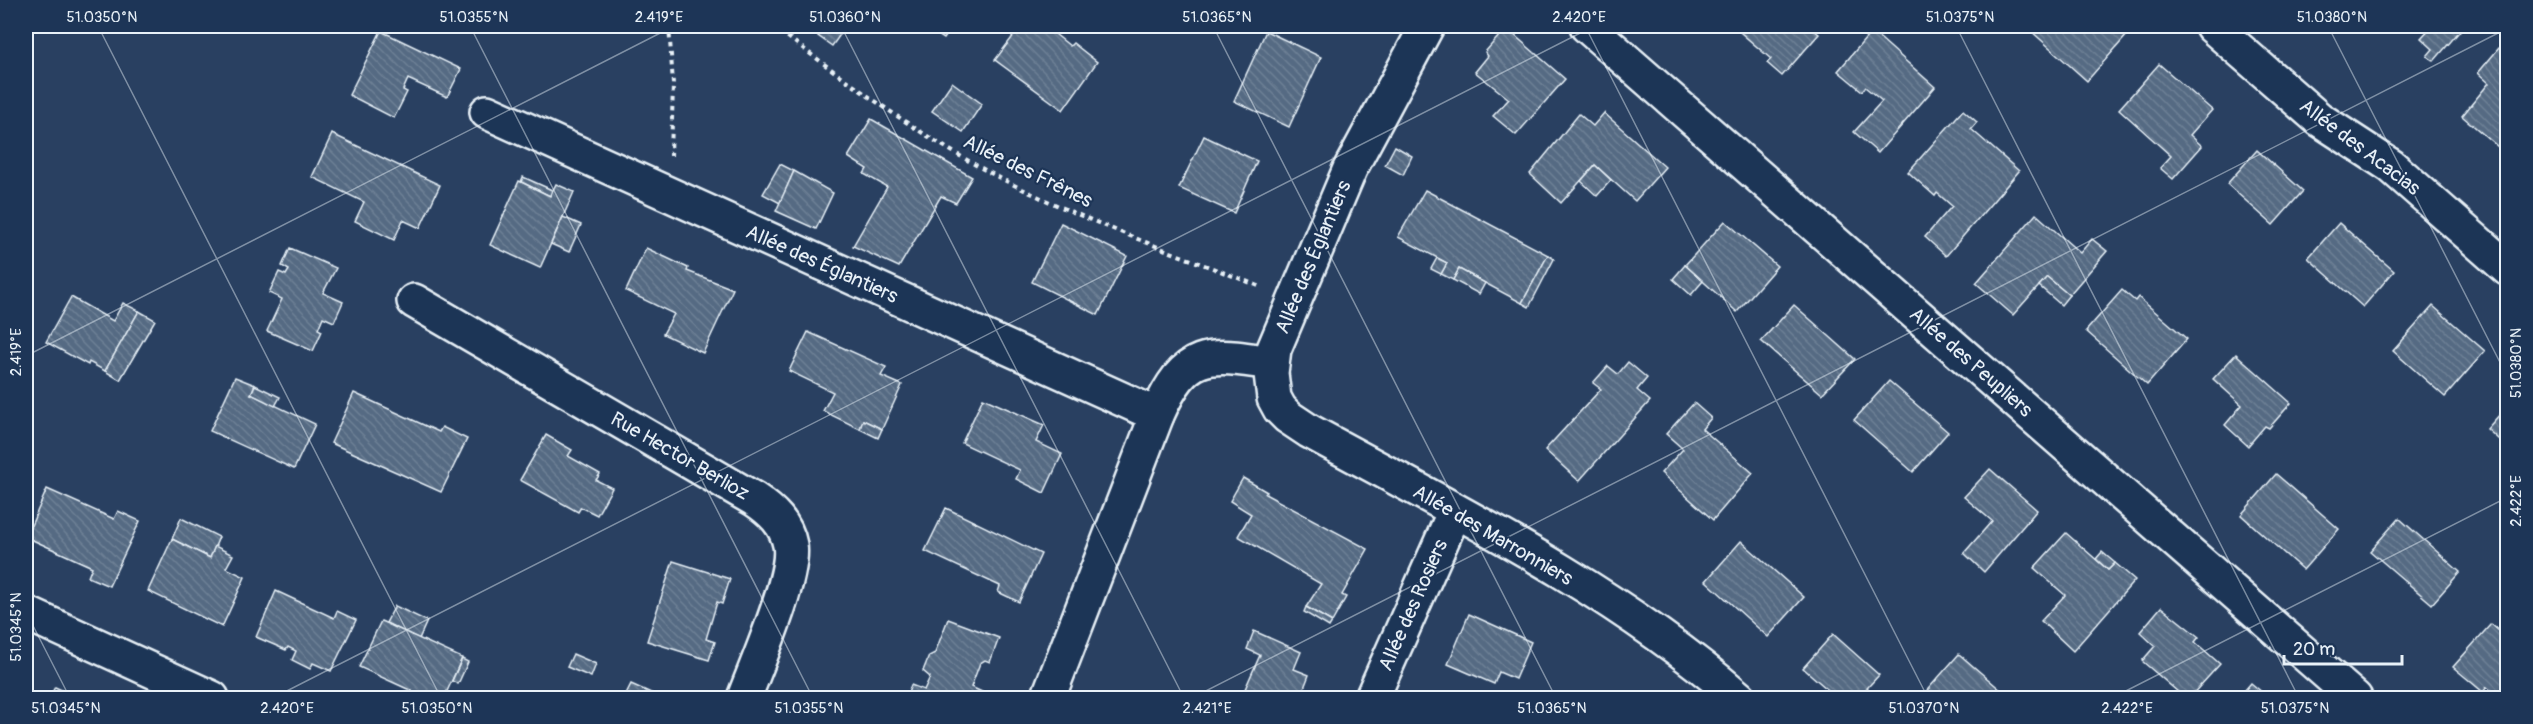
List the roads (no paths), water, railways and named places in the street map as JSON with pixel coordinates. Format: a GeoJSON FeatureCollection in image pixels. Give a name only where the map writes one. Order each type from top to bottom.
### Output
{"type":"FeatureCollection","features":[{"type":"Feature","properties":{"kind":"street","name":"Allée des Églantiers"},"geometry":{"type":"LineString","coordinates":[[1271,363],[1280,333],[1350,169],[1427,26]]}},
{"type":"Feature","properties":{"kind":"street","name":"Allée des Peupliers"},"geometry":{"type":"LineString","coordinates":[[1587,26],[2355,699]]}},
{"type":"Feature","properties":{"kind":"street","name":"Allée des Acacias"},"geometry":{"type":"LineString","coordinates":[[2212,26],[2319,119],[2391,166],[2508,269]]}},
{"type":"Feature","properties":{"kind":"street","name":"Allée des Églantiers"},"geometry":{"type":"LineString","coordinates":[[487,112],[1157,415]]}},
{"type":"Feature","properties":{"kind":"street","name":"Rue Hector Berlioz"},"geometry":{"type":"LineString","coordinates":[[414,301],[754,500],[775,515],[790,544],[789,569],[744,699]]}},
{"type":"Feature","properties":{"kind":"street"},"geometry":{"type":"LineString","coordinates":[[1048,699],[1157,415],[1172,384],[1195,363],[1207,357],[1228,356],[1271,363]]}},
{"type":"Feature","properties":{"kind":"street","name":"Allée des Marronniers"},"geometry":{"type":"LineString","coordinates":[[1271,363],[1274,398],[1288,417],[1309,431],[1544,562],[1647,628],[1688,657],[1739,699]]}},
{"type":"Feature","properties":{"kind":"street","name":"Allée des Rosiers"},"geometry":{"type":"LineString","coordinates":[[1372,699],[1455,511]]}},
{"type":"Feature","properties":{"kind":"street"},"geometry":{"type":"LineString","coordinates":[[26,613],[212,699]]}}]}
